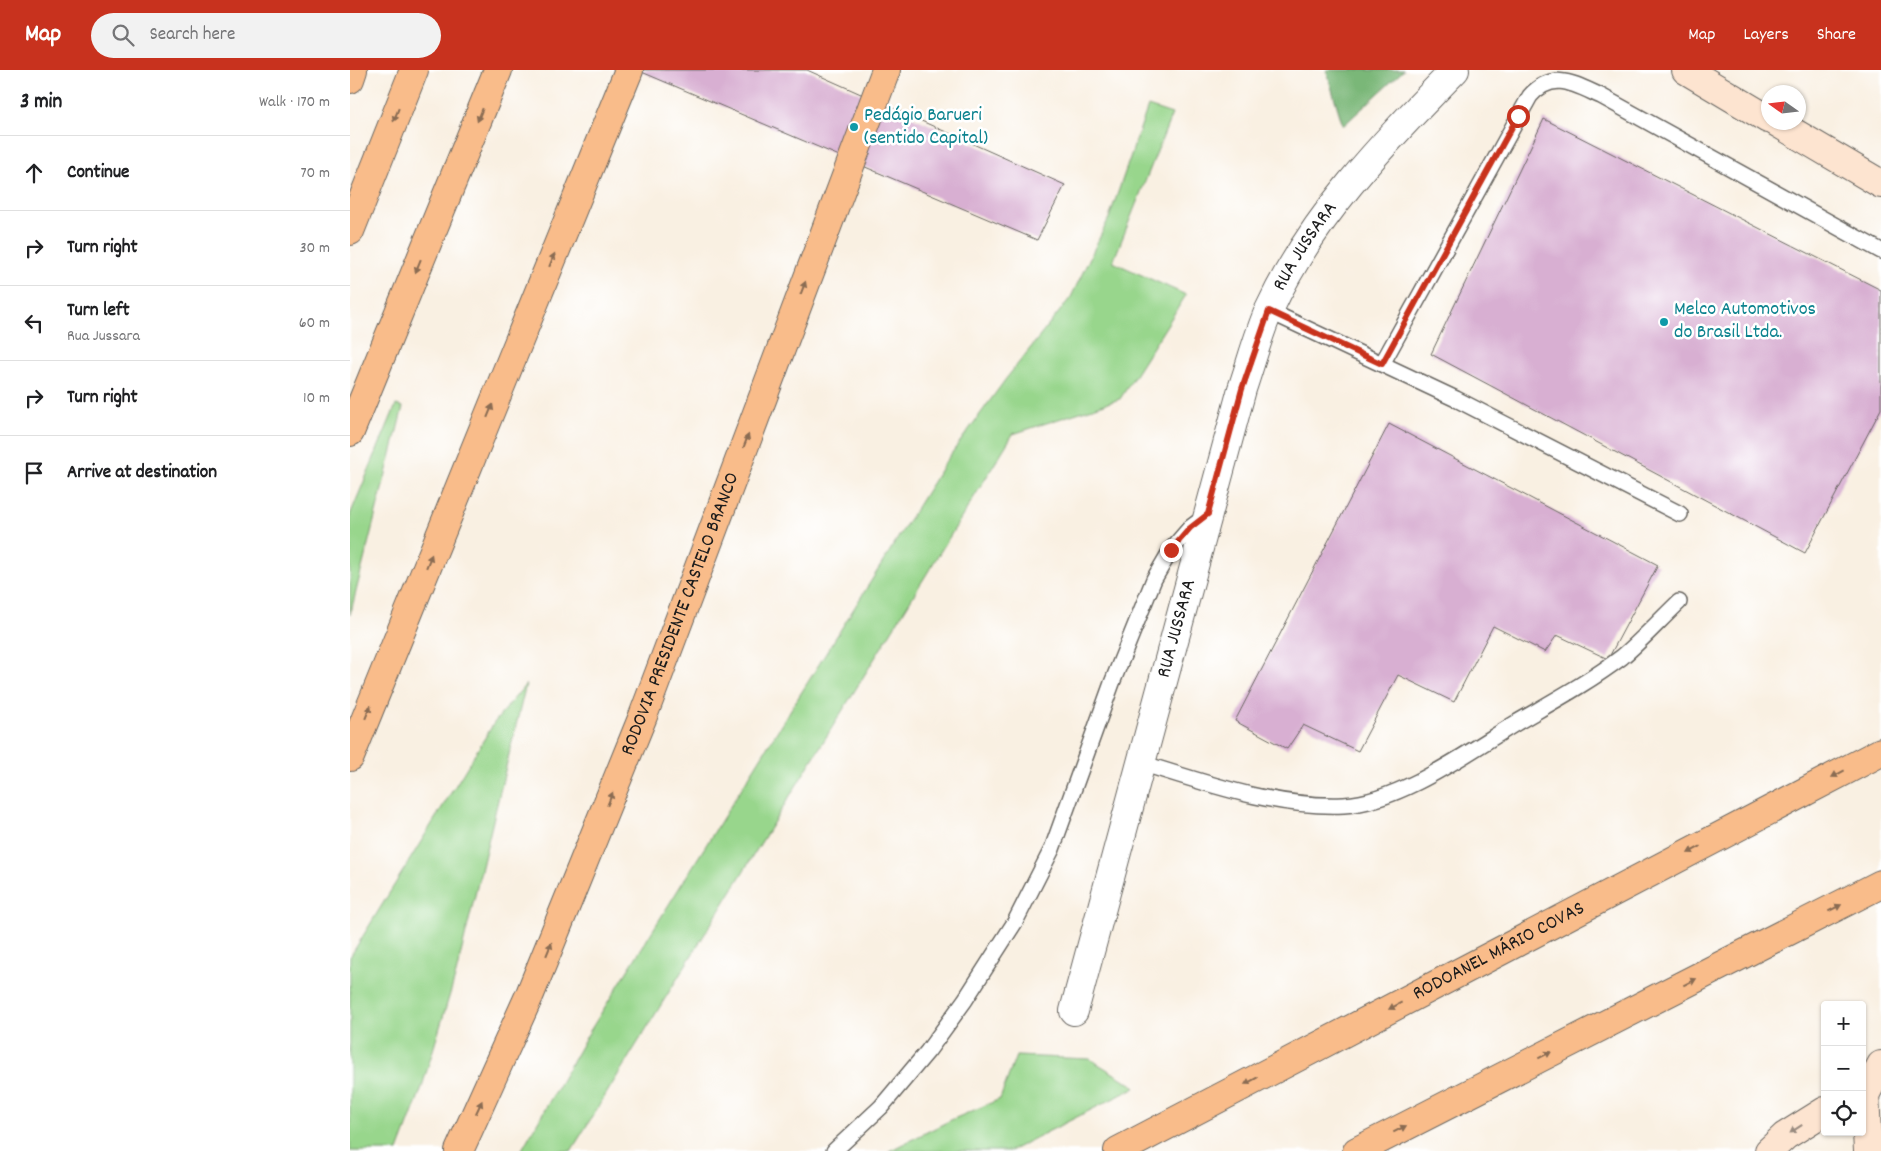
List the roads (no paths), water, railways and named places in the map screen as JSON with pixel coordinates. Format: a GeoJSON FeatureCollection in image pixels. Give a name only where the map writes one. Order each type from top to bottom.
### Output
{"type":"FeatureCollection","features":[{"type":"Feature","properties":{"kind":"highway"},"geometry":{"type":"LineString","coordinates":[[350,79],[353,70]]}},
{"type":"Feature","properties":{"kind":"highway"},"geometry":{"type":"LineString","coordinates":[[350,231],[414,70]]}},
{"type":"Feature","properties":{"kind":"highway"},"geometry":{"type":"LineString","coordinates":[[350,432],[498,70]]}},
{"type":"Feature","properties":{"kind":"highway"},"geometry":{"type":"LineString","coordinates":[[350,757],[629,70]]}},
{"type":"Feature","properties":{"kind":"highway","name":"RODOVIA PRESIDENTE CASTELO BRANCO"},"geometry":{"type":"LineString","coordinates":[[459,1151],[530,994],[643,716],[886,70]]}},
{"type":"Feature","properties":{"kind":"highway","name":"RODOANEL MÁRIO COVAS"},"geometry":{"type":"LineString","coordinates":[[1118,1151],[1881,752]]}},
{"type":"Feature","properties":{"kind":"highway"},"geometry":{"type":"LineString","coordinates":[[1357,1151],[1878,886]]}},
{"type":"Feature","properties":{"kind":"main road"},"geometry":{"type":"LineString","coordinates":[[1686,70],[1761,114]]}},
{"type":"Feature","properties":{"kind":"main road"},"geometry":{"type":"LineString","coordinates":[[1790,130],[1881,184]]}},
{"type":"Feature","properties":{"kind":"main road"},"geometry":{"type":"LineString","coordinates":[[1868,1151],[1869,1095],[1881,1065]]}},
{"type":"Feature","properties":{"kind":"main road"},"geometry":{"type":"LineString","coordinates":[[1769,1151],[1786,1136],[1821,1114]]}},
{"type":"Feature","properties":{"kind":"street","name":"RUA JUSSARA"},"geometry":{"type":"LineString","coordinates":[[1074,1011],[1242,389],[1269,311],[1293,265],[1328,211],[1374,154],[1455,70]]}},
{"type":"Feature","properties":{"kind":"lane"},"geometry":{"type":"LineString","coordinates":[[1382,364],[1530,96],[1538,87],[1547,82],[1560,81],[1572,84],[1601,96],[1881,251]]}},
{"type":"Feature","properties":{"kind":"lane"},"geometry":{"type":"LineString","coordinates":[[1269,311],[1456,399],[1680,514]]}},
{"type":"Feature","properties":{"kind":"lane"},"geometry":{"type":"LineString","coordinates":[[834,1151],[881,1107],[928,1051],[966,1000],[1015,922],[1052,849],[1112,683],[1154,579],[1171,550],[1190,528],[1208,514]]}},
{"type":"Feature","properties":{"kind":"lane"},"geometry":{"type":"LineString","coordinates":[[1141,763],[1251,795],[1290,802],[1345,805],[1378,799],[1410,785],[1445,766],[1586,682],[1622,656],[1679,602]]}},
{"type":"Feature","properties":{"kind":"place","name":"Pedágio Barueri (sentido Capital)"},"geometry":{"type":"Point","coordinates":[854,127]}},
{"type":"Feature","properties":{"kind":"place","name":"Melco Automotivos do Brasil Ltda."},"geometry":{"type":"Point","coordinates":[1664,322]}}]}
